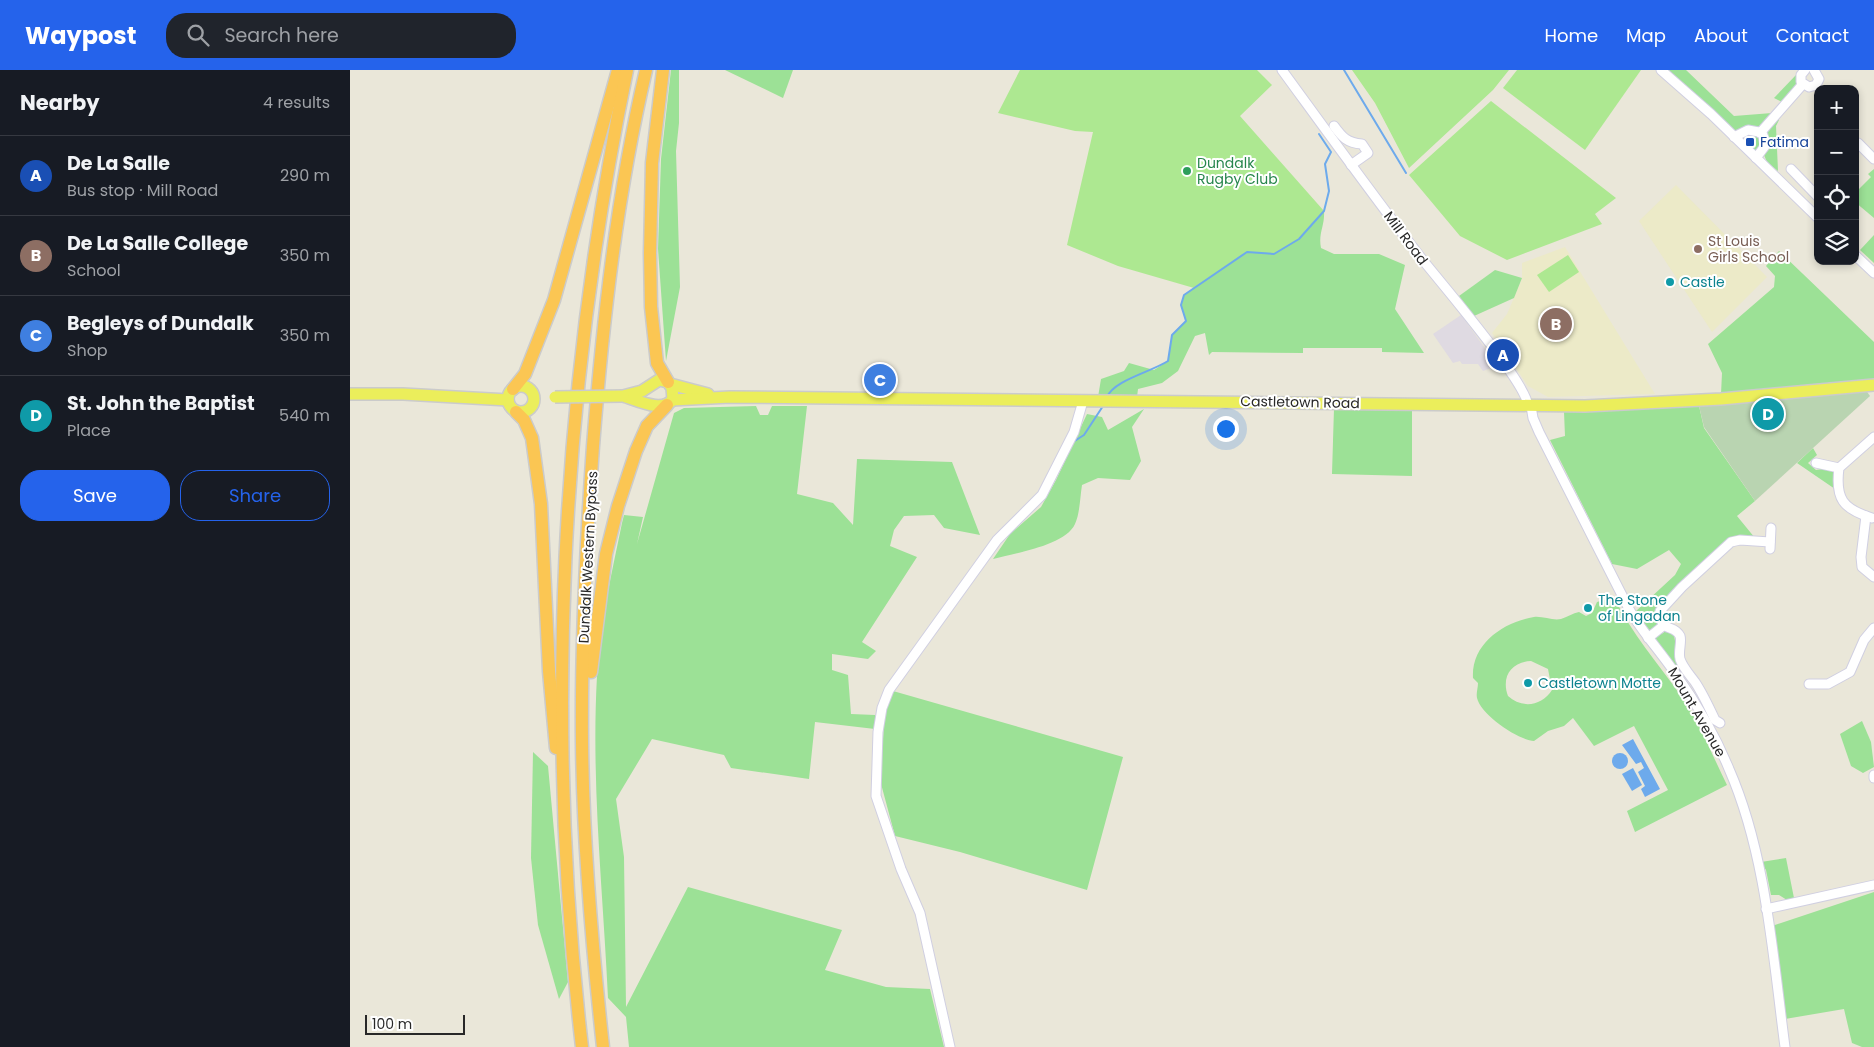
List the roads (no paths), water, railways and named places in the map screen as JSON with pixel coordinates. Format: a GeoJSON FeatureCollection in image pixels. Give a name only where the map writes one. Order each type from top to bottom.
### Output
{"type":"FeatureCollection","features":[{"type":"Feature","properties":{"kind":"highway"},"geometry":{"type":"LineString","coordinates":[[510,395],[526,374],[554,300],[618,70]]}},
{"type":"Feature","properties":{"kind":"highway","name":"Dundalk Western Bypass"},"geometry":{"type":"LineString","coordinates":[[582,1047],[567,890],[563,671],[564,588],[569,495],[584,327],[609,156],[627,70]]}},
{"type":"Feature","properties":{"kind":"highway","name":"Dundalk Western Bypass"},"geometry":{"type":"LineString","coordinates":[[605,1047],[588,888],[584,802],[582,706],[585,567],[596,416],[612,254],[623,179],[646,70]]}},
{"type":"Feature","properties":{"kind":"highway"},"geometry":{"type":"LineString","coordinates":[[663,70],[652,163],[650,262],[651,307],[657,363],[669,383]]}},
{"type":"Feature","properties":{"kind":"highway"},"geometry":{"type":"LineString","coordinates":[[605,1047],[594,889],[589,730],[592,659],[606,554],[618,506],[636,451],[647,426],[664,404]]}},
{"type":"Feature","properties":{"kind":"highway"},"geometry":{"type":"LineString","coordinates":[[516,412],[524,420],[532,438],[541,504],[549,671],[567,890]]}},
{"type":"Feature","properties":{"kind":"main road"},"geometry":{"type":"LineString","coordinates":[[623,396],[642,391],[659,380],[669,383],[674,391],[664,404]]}},
{"type":"Feature","properties":{"kind":"main road","name":"Castletown Road"},"geometry":{"type":"LineString","coordinates":[[669,383],[724,397]]}},
{"type":"Feature","properties":{"kind":"main road"},"geometry":{"type":"LineString","coordinates":[[650,385],[647,395],[664,404]]}},
{"type":"Feature","properties":{"kind":"main road","name":"Castletown Road"},"geometry":{"type":"LineString","coordinates":[[664,404],[724,397],[1585,406],[1721,399],[1874,385]]}},
{"type":"Feature","properties":{"kind":"main road"},"geometry":{"type":"LineString","coordinates":[[350,394],[510,395],[520,386],[528,388],[534,398]]}},
{"type":"Feature","properties":{"kind":"main road"},"geometry":{"type":"LineString","coordinates":[[510,395],[510,407],[516,412],[529,410],[534,398]]}},
{"type":"Feature","properties":{"kind":"main road"},"geometry":{"type":"LineString","coordinates":[[534,398],[623,396],[664,404]]}},
{"type":"Feature","properties":{"kind":"street","name":"Mill Road"},"geometry":{"type":"LineString","coordinates":[[1282,70],[1351,165],[1484,337],[1523,391],[1530,406]]}},
{"type":"Feature","properties":{"kind":"street"},"geometry":{"type":"LineString","coordinates":[[1660,70],[1734,137],[1814,214]]}},
{"type":"Feature","properties":{"kind":"street"},"geometry":{"type":"LineString","coordinates":[[1803,71],[1800,79],[1803,84],[1814,87]]}},
{"type":"Feature","properties":{"kind":"street"},"geometry":{"type":"LineString","coordinates":[[1817,71],[1818,85]]}},
{"type":"Feature","properties":{"kind":"street"},"geometry":{"type":"LineString","coordinates":[[1760,133],[1803,84]]}},
{"type":"Feature","properties":{"kind":"street"},"geometry":{"type":"LineString","coordinates":[[1334,126],[1343,139],[1362,144],[1368,153],[1351,165]]}},
{"type":"Feature","properties":{"kind":"street"},"geometry":{"type":"LineString","coordinates":[[1734,137],[1748,130],[1760,133],[1764,146],[1756,158]]}},
{"type":"Feature","properties":{"kind":"street"},"geometry":{"type":"LineString","coordinates":[[1859,144],[1874,158]]}},
{"type":"Feature","properties":{"kind":"street"},"geometry":{"type":"LineString","coordinates":[[1791,169],[1814,192]]}},
{"type":"Feature","properties":{"kind":"street"},"geometry":{"type":"LineString","coordinates":[[1796,197],[1807,185]]}},
{"type":"Feature","properties":{"kind":"street"},"geometry":{"type":"LineString","coordinates":[[1859,259],[1874,273]]}},
{"type":"Feature","properties":{"kind":"street"},"geometry":{"type":"LineString","coordinates":[[950,1047],[920,913],[895,851],[876,796],[875,769],[882,708],[889,690],[997,540],[1042,495],[1074,432],[1083,401]]}},
{"type":"Feature","properties":{"kind":"street","name":"Mount Avenue"},"geometry":{"type":"LineString","coordinates":[[1530,406],[1533,418],[1558,470],[1629,608],[1648,638],[1687,690],[1729,769],[1747,820],[1766,909],[1784,1047]]}},
{"type":"Feature","properties":{"kind":"street"},"geometry":{"type":"LineString","coordinates":[[1874,437],[1838,468],[1837,487],[1840,498],[1845,506],[1869,517],[1861,557],[1862,567],[1874,577]]}},
{"type":"Feature","properties":{"kind":"street"},"geometry":{"type":"LineString","coordinates":[[1816,463],[1838,468]]}},
{"type":"Feature","properties":{"kind":"street"},"geometry":{"type":"LineString","coordinates":[[1663,626],[1660,611],[1666,602],[1731,542],[1740,540],[1770,546],[1771,528]]}},
{"type":"Feature","properties":{"kind":"street"},"geometry":{"type":"LineString","coordinates":[[1648,638],[1663,626]]}},
{"type":"Feature","properties":{"kind":"street"},"geometry":{"type":"LineString","coordinates":[[1663,626],[1678,633],[1681,638],[1680,658],[1707,704],[1714,720],[1720,723]]}},
{"type":"Feature","properties":{"kind":"street"},"geometry":{"type":"LineString","coordinates":[[1810,684],[1828,684],[1850,672],[1864,640],[1874,628]]}},
{"type":"Feature","properties":{"kind":"street"},"geometry":{"type":"LineString","coordinates":[[1766,909],[1874,885]]}},
{"type":"Feature","properties":{"kind":"water"},"geometry":{"type":"Polygon","coordinates":[[[1633,739],[1660,789],[1645,797],[1641,789],[1645,786],[1638,772],[1644,768],[1641,762],[1636,764],[1622,745],[1633,739]]]}},
{"type":"Feature","properties":{"kind":"water"},"geometry":{"type":"Polygon","coordinates":[[[1620,753],[1628,761],[1620,769],[1612,761],[1620,753]]]}},
{"type":"Feature","properties":{"kind":"water"},"geometry":{"type":"Polygon","coordinates":[[[1633,768],[1642,785],[1632,791],[1622,774],[1633,768]]]}},
{"type":"Feature","properties":{"kind":"waterway"},"geometry":{"type":"LineString","coordinates":[[1344,70],[1406,173]]}},
{"type":"Feature","properties":{"kind":"waterway"},"geometry":{"type":"LineString","coordinates":[[1107,397],[1111,391],[1125,381],[1168,361],[1172,335],[1186,321],[1181,305],[1184,295],[1247,252],[1274,254],[1299,239],[1324,211],[1329,191],[1325,164],[1331,152],[1319,134]]}},
{"type":"Feature","properties":{"kind":"waterway"},"geometry":{"type":"LineString","coordinates":[[1073,442],[1084,435],[1103,406]]}},
{"type":"Feature","properties":{"kind":"place","name":"Fatima"},"geometry":{"type":"Point","coordinates":[1750,142]}},
{"type":"Feature","properties":{"kind":"place","name":"Dundalk Rugby Club"},"geometry":{"type":"Point","coordinates":[1187,171]}},
{"type":"Feature","properties":{"kind":"place","name":"St Louis Girls School"},"geometry":{"type":"Point","coordinates":[1698,249]}},
{"type":"Feature","properties":{"kind":"place","name":"Castle"},"geometry":{"type":"Point","coordinates":[1670,282]}},
{"type":"Feature","properties":{"kind":"place","name":"De La Salle College"},"geometry":{"type":"Point","coordinates":[1556,324]}},
{"type":"Feature","properties":{"kind":"place","name":"De La Salle"},"geometry":{"type":"Point","coordinates":[1503,355]}},
{"type":"Feature","properties":{"kind":"place","name":"Begleys of Dundalk"},"geometry":{"type":"Point","coordinates":[880,380]}},
{"type":"Feature","properties":{"kind":"place","name":"St. John the Baptist"},"geometry":{"type":"Point","coordinates":[1768,414]}},
{"type":"Feature","properties":{"kind":"place","name":"The Stone of Lingadan"},"geometry":{"type":"Point","coordinates":[1588,608]}},
{"type":"Feature","properties":{"kind":"place","name":"Castletown Motte"},"geometry":{"type":"Point","coordinates":[1528,683]}}]}
